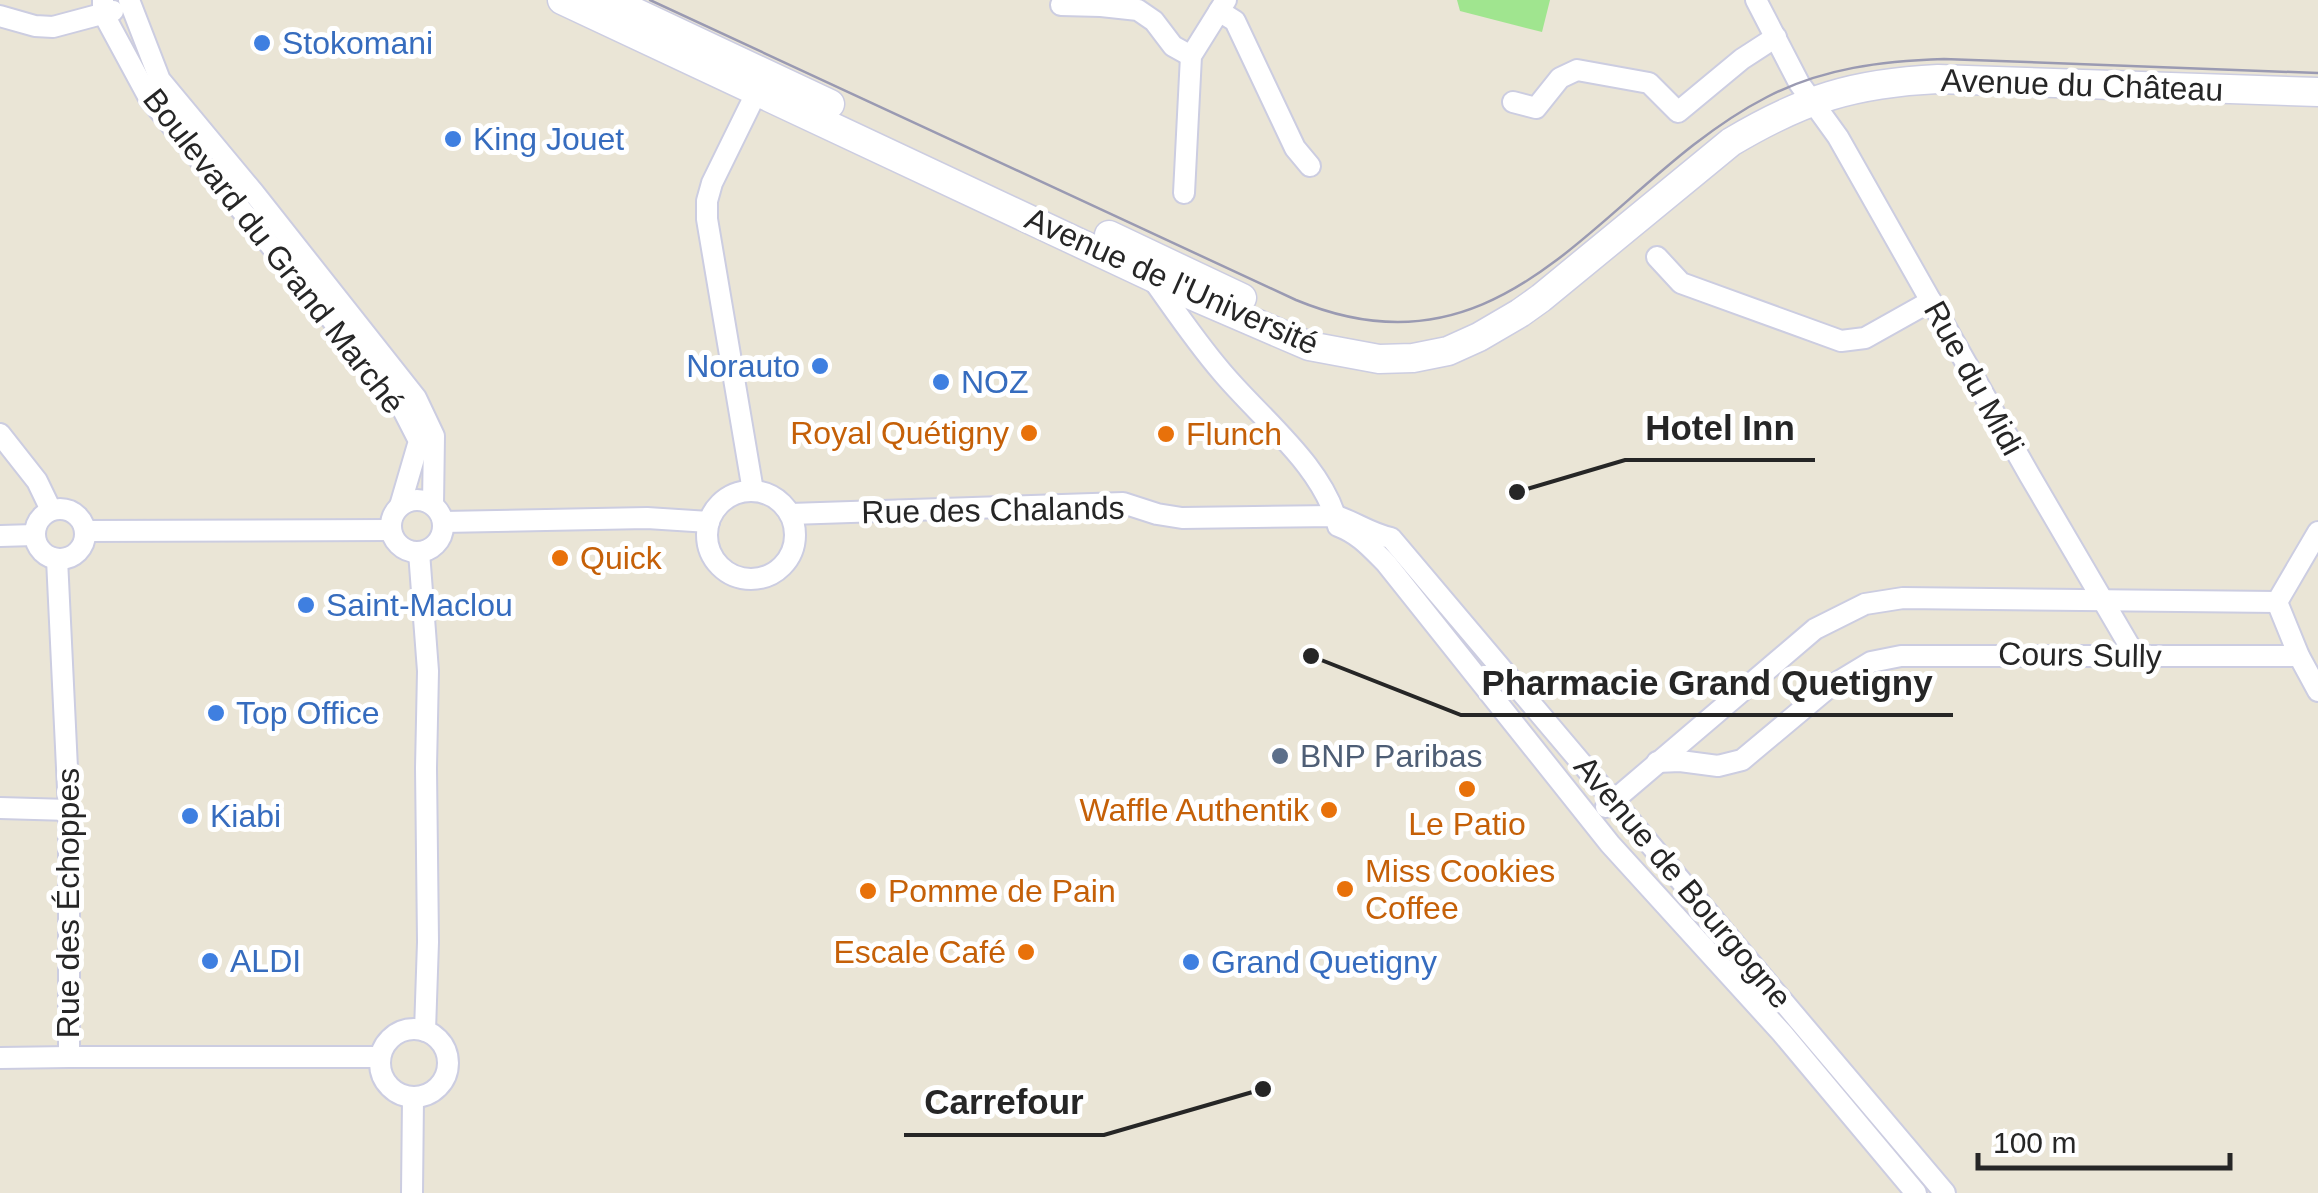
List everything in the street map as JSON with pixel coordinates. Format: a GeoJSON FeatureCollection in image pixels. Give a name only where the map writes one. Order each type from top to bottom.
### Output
{"type":"FeatureCollection","features":[{"type":"Feature","properties":{"kind":"main road","name":"Avenue de l'Université"},"geometry":{"type":"LineString","coordinates":[[562,0],[761,82],[1308,329],[1357,342],[1404,346],[1479,337]]}},
{"type":"Feature","properties":{"kind":"main road","name":"Avenue de l'Université"},"geometry":{"type":"LineString","coordinates":[[609,0],[761,82],[1150,276],[1309,346],[1379,359],[1413,358],[1479,337]]}},
{"type":"Feature","properties":{"kind":"main road","name":"Avenue du Château"},"geometry":{"type":"LineString","coordinates":[[1479,337],[1542,298],[1731,142],[1810,101],[1847,90],[1938,79],[2318,92]]}},
{"type":"Feature","properties":{"kind":"street","name":"Rue du Midi"},"geometry":{"type":"LineString","coordinates":[[1756,0],[1810,101],[1838,137],[2136,657]]}},
{"type":"Feature","properties":{"kind":"street"},"geometry":{"type":"LineString","coordinates":[[0,16],[35,26],[53,26],[103,7],[129,3]]}},
{"type":"Feature","properties":{"kind":"street","name":"Boulevard du Grand Marché"},"geometry":{"type":"LineString","coordinates":[[129,3],[160,80],[416,398],[434,436],[438,514]]}},
{"type":"Feature","properties":{"kind":"street"},"geometry":{"type":"LineString","coordinates":[[1061,5],[1138,10],[1154,21],[1173,46],[1191,56]]}},
{"type":"Feature","properties":{"kind":"street"},"geometry":{"type":"LineString","coordinates":[[1184,193],[1191,56],[1222,5],[1235,21],[1295,148],[1310,166]]}},
{"type":"Feature","properties":{"kind":"street","name":"Boulevard du Grand Marché"},"geometry":{"type":"LineString","coordinates":[[103,7],[148,98],[398,400],[419,442],[400,506]]}},
{"type":"Feature","properties":{"kind":"street"},"geometry":{"type":"LineString","coordinates":[[1513,102],[1536,108],[1560,78],[1577,70],[1649,83],[1678,112],[1742,59],[1776,37]]}},
{"type":"Feature","properties":{"kind":"street"},"geometry":{"type":"LineString","coordinates":[[753,491],[707,200],[761,82]]}},
{"type":"Feature","properties":{"kind":"street"},"geometry":{"type":"LineString","coordinates":[[1656,257],[1681,282],[1841,341],[1865,338],[1931,301]]}},
{"type":"Feature","properties":{"kind":"street"},"geometry":{"type":"LineString","coordinates":[[1150,276],[1220,371],[1322,484],[1330,519]]}},
{"type":"Feature","properties":{"kind":"street"},"geometry":{"type":"LineString","coordinates":[[0,434],[37,481],[52,510]]}},
{"type":"Feature","properties":{"kind":"street"},"geometry":{"type":"LineString","coordinates":[[739,493],[764,493],[790,516],[793,550],[774,572],[744,578],[716,561],[710,549],[709,522],[726,499],[739,493]]}},
{"type":"Feature","properties":{"kind":"street"},"geometry":{"type":"LineString","coordinates":[[438,514],[443,530],[437,542],[418,552],[398,544],[391,522],[400,506],[416,500],[438,514],[709,522]]}},
{"type":"Feature","properties":{"kind":"street","name":"Rue des Chalands"},"geometry":{"type":"LineString","coordinates":[[790,516],[817,523],[846,517],[994,512],[998,507],[1102,502],[1123,503],[1182,518],[1330,519]]}},
{"type":"Feature","properties":{"kind":"street"},"geometry":{"type":"LineString","coordinates":[[59,508],[74,512],[85,532],[78,552],[64,559],[41,551],[35,535],[39,520],[59,508]]}},
{"type":"Feature","properties":{"kind":"street","name":"Avenue de Bourgogne"},"geometry":{"type":"LineString","coordinates":[[1330,519],[1356,522],[1377,545],[1932,1193]]}},
{"type":"Feature","properties":{"kind":"street"},"geometry":{"type":"LineString","coordinates":[[85,532],[391,530]]}},
{"type":"Feature","properties":{"kind":"street"},"geometry":{"type":"LineString","coordinates":[[2318,532],[2277,602],[2318,691]]}},
{"type":"Feature","properties":{"kind":"street"},"geometry":{"type":"LineString","coordinates":[[0,536],[35,535]]}},
{"type":"Feature","properties":{"kind":"street","name":"Avenue de Bourgogne"},"geometry":{"type":"LineString","coordinates":[[1377,545],[1381,573],[1464,672],[1504,730],[1905,1193]]}},
{"type":"Feature","properties":{"kind":"street"},"geometry":{"type":"LineString","coordinates":[[418,552],[428,671],[425,1031]]}},
{"type":"Feature","properties":{"kind":"street","name":"Rue des Échoppes"},"geometry":{"type":"LineString","coordinates":[[57,559],[69,810],[69,1057],[380,1057]]}},
{"type":"Feature","properties":{"kind":"street","name":"Cours Sully"},"geometry":{"type":"LineString","coordinates":[[1604,809],[1816,629],[1865,604],[1903,598],[2277,602]]}},
{"type":"Feature","properties":{"kind":"street","name":"Cours Sully"},"geometry":{"type":"LineString","coordinates":[[1657,762],[1680,760],[1718,766],[1742,760],[1828,688],[1871,662],[1901,656],[2299,656]]}},
{"type":"Feature","properties":{"kind":"street"},"geometry":{"type":"LineString","coordinates":[[0,808],[69,810]]}},
{"type":"Feature","properties":{"kind":"street","name":"Avenue de Bourgogne"},"geometry":{"type":"LineString","coordinates":[[1604,809],[1610,844],[1782,1033],[1916,1193]]}},
{"type":"Feature","properties":{"kind":"street","name":"Avenue de Bourgogne"},"geometry":{"type":"LineString","coordinates":[[1604,809],[1944,1193]]}},
{"type":"Feature","properties":{"kind":"street"},"geometry":{"type":"LineString","coordinates":[[414,1029],[425,1031],[442,1045],[448,1066],[446,1076],[433,1092],[413,1098],[391,1089],[380,1069],[380,1057],[392,1037],[414,1029]]}},
{"type":"Feature","properties":{"kind":"street"},"geometry":{"type":"LineString","coordinates":[[0,1058],[69,1057]]}},
{"type":"Feature","properties":{"kind":"street"},"geometry":{"type":"LineString","coordinates":[[412,1193],[413,1098]]}},
{"type":"Feature","properties":{"kind":"green space"},"geometry":{"type":"Polygon","coordinates":[[[1457,0],[1550,0],[1542,32],[1460,11],[1457,0]]]}},
{"type":"Feature","properties":{"kind":"tram line"},"geometry":{"type":"LineString","coordinates":[[650,0],[1296,300],[1372,321],[1439,318],[1498,297],[1552,264],[1709,134],[1767,97],[1831,73],[1876,64],[1944,59],[2318,73]]}},
{"type":"Feature","properties":{"kind":"place","name":"Stokomani"},"geometry":{"type":"Point","coordinates":[262,43]}},
{"type":"Feature","properties":{"kind":"place","name":"King Jouet"},"geometry":{"type":"Point","coordinates":[453,139]}},
{"type":"Feature","properties":{"kind":"place","name":"Norauto"},"geometry":{"type":"Point","coordinates":[820,366]}},
{"type":"Feature","properties":{"kind":"place","name":"NOZ"},"geometry":{"type":"Point","coordinates":[941,382]}},
{"type":"Feature","properties":{"kind":"place","name":"Royal Quétigny"},"geometry":{"type":"Point","coordinates":[1029,433]}},
{"type":"Feature","properties":{"kind":"place","name":"Flunch"},"geometry":{"type":"Point","coordinates":[1166,434]}},
{"type":"Feature","properties":{"kind":"place","name":"Hotel Inn"},"geometry":{"type":"Point","coordinates":[1517,492]}},
{"type":"Feature","properties":{"kind":"place","name":"Quick"},"geometry":{"type":"Point","coordinates":[560,558]}},
{"type":"Feature","properties":{"kind":"place","name":"Saint-Maclou"},"geometry":{"type":"Point","coordinates":[306,605]}},
{"type":"Feature","properties":{"kind":"place","name":"Pharmacie Grand Quetigny"},"geometry":{"type":"Point","coordinates":[1311,656]}},
{"type":"Feature","properties":{"kind":"place","name":"Top Office"},"geometry":{"type":"Point","coordinates":[216,713]}},
{"type":"Feature","properties":{"kind":"place","name":"BNP Paribas"},"geometry":{"type":"Point","coordinates":[1280,756]}},
{"type":"Feature","properties":{"kind":"place","name":"Le Patio"},"geometry":{"type":"Point","coordinates":[1467,789]}},
{"type":"Feature","properties":{"kind":"place","name":"Waffle Authentik"},"geometry":{"type":"Point","coordinates":[1329,810]}},
{"type":"Feature","properties":{"kind":"place","name":"Kiabi"},"geometry":{"type":"Point","coordinates":[190,816]}},
{"type":"Feature","properties":{"kind":"place","name":"Miss Cookies Coffee"},"geometry":{"type":"Point","coordinates":[1345,889]}},
{"type":"Feature","properties":{"kind":"place","name":"Pomme de Pain"},"geometry":{"type":"Point","coordinates":[868,891]}},
{"type":"Feature","properties":{"kind":"place","name":"Escale Café"},"geometry":{"type":"Point","coordinates":[1026,952]}},
{"type":"Feature","properties":{"kind":"place","name":"ALDI"},"geometry":{"type":"Point","coordinates":[210,961]}},
{"type":"Feature","properties":{"kind":"place","name":"Grand Quetigny"},"geometry":{"type":"Point","coordinates":[1191,962]}},
{"type":"Feature","properties":{"kind":"place","name":"Carrefour"},"geometry":{"type":"Point","coordinates":[1263,1089]}}]}
